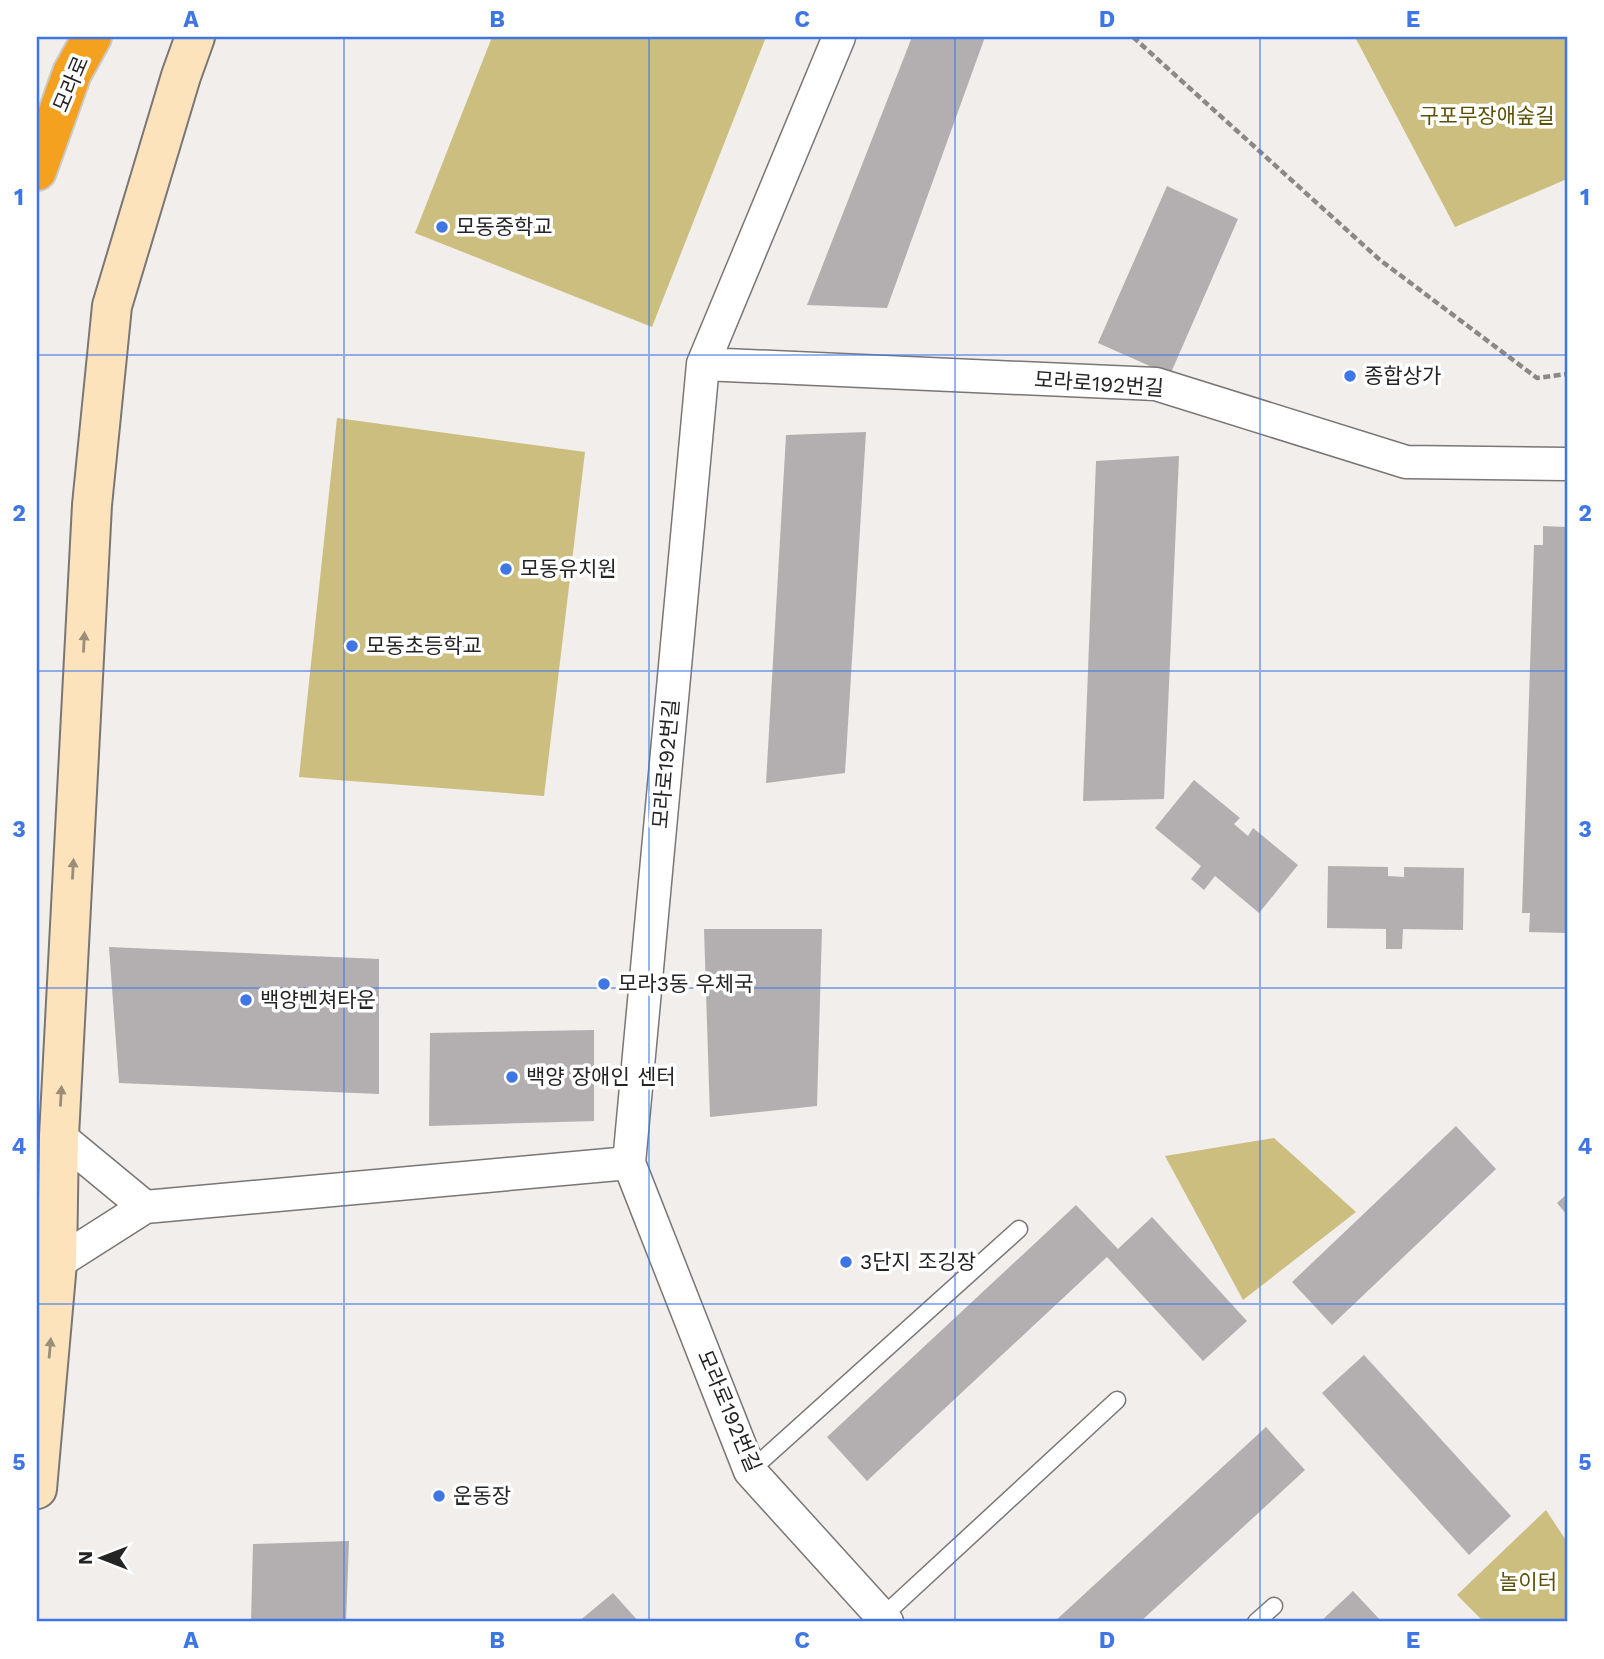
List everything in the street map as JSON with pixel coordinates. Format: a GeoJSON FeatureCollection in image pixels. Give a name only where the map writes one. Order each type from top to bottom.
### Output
{"type":"FeatureCollection","features":[{"type":"Feature","properties":{"kind":"highway","name":"모라로"},"geometry":{"type":"LineString","coordinates":[[37,171],[72,73],[92,37]]}},
{"type":"Feature","properties":{"kind":"main road"},"geometry":{"type":"LineString","coordinates":[[37,1489],[57,1263],[59,1136],[91,518],[112,306],[195,37]]}},
{"type":"Feature","properties":{"kind":"street","name":"모라로192번길"},"geometry":{"type":"LineString","coordinates":[[839,37],[703,364],[629,1163],[750,1471],[885,1620]]}},
{"type":"Feature","properties":{"kind":"street","name":"모라로192번길"},"geometry":{"type":"LineString","coordinates":[[703,364],[1156,384],[1406,462],[1567,464]]}},
{"type":"Feature","properties":{"kind":"street"},"geometry":{"type":"LineString","coordinates":[[59,1136],[145,1207]]}},
{"type":"Feature","properties":{"kind":"street"},"geometry":{"type":"LineString","coordinates":[[57,1263],[145,1207],[629,1163]]}},
{"type":"Feature","properties":{"kind":"lane"},"geometry":{"type":"LineString","coordinates":[[750,1471],[1018,1229]]}},
{"type":"Feature","properties":{"kind":"lane"},"geometry":{"type":"LineString","coordinates":[[885,1620],[1117,1400]]}},
{"type":"Feature","properties":{"kind":"lane"},"geometry":{"type":"LineString","coordinates":[[1256,1622],[1274,1606]]}},
{"type":"Feature","properties":{"kind":"path"},"geometry":{"type":"LineString","coordinates":[[1133,37],[1380,260],[1537,378],[1567,373]]}},
{"type":"Feature","properties":{"kind":"green space"},"geometry":{"type":"Polygon","coordinates":[[[492,37],[766,37],[652,327],[415,233],[492,37]]]}},
{"type":"Feature","properties":{"kind":"green space","name":"구포무장애숲길"},"geometry":{"type":"Polygon","coordinates":[[[1355,37],[1567,37],[1567,179],[1455,227],[1355,37]]]}},
{"type":"Feature","properties":{"kind":"green space"},"geometry":{"type":"Polygon","coordinates":[[[337,418],[585,452],[544,796],[299,777],[337,418]]]}},
{"type":"Feature","properties":{"kind":"green space"},"geometry":{"type":"Polygon","coordinates":[[[1274,1138],[1356,1212],[1243,1300],[1165,1156],[1274,1138]]]}},
{"type":"Feature","properties":{"kind":"green space","name":"놀이터"},"geometry":{"type":"Polygon","coordinates":[[[1546,1510],[1567,1542],[1567,1622],[1484,1622],[1457,1595],[1546,1510]]]}},
{"type":"Feature","properties":{"kind":"building"},"geometry":{"type":"Polygon","coordinates":[[[912,37],[985,37],[887,308],[807,305],[912,37]]]}},
{"type":"Feature","properties":{"kind":"building"},"geometry":{"type":"Polygon","coordinates":[[[1167,186],[1238,219],[1170,375],[1098,343],[1167,186]]]}},
{"type":"Feature","properties":{"kind":"building"},"geometry":{"type":"Polygon","coordinates":[[[866,432],[845,773],[766,783],[786,435],[866,432]]]}},
{"type":"Feature","properties":{"kind":"building"},"geometry":{"type":"Polygon","coordinates":[[[1179,456],[1164,799],[1083,801],[1096,461],[1179,456]]]}},
{"type":"Feature","properties":{"kind":"building"},"geometry":{"type":"Polygon","coordinates":[[[1543,526],[1567,527],[1567,933],[1529,932],[1530,913],[1522,913],[1534,545],[1543,545],[1543,526]]]}},
{"type":"Feature","properties":{"kind":"building"},"geometry":{"type":"Polygon","coordinates":[[[1194,780],[1240,818],[1234,824],[1248,836],[1253,828],[1298,865],[1259,913],[1215,876],[1204,890],[1191,879],[1201,866],[1155,828],[1194,780]]]}},
{"type":"Feature","properties":{"kind":"building"},"geometry":{"type":"Polygon","coordinates":[[[1328,866],[1388,867],[1388,876],[1404,877],[1404,867],[1464,868],[1463,930],[1403,929],[1402,949],[1386,949],[1386,929],[1327,928],[1328,866]]]}},
{"type":"Feature","properties":{"kind":"building"},"geometry":{"type":"Polygon","coordinates":[[[704,929],[822,929],[817,1106],[710,1117],[704,929]]]}},
{"type":"Feature","properties":{"kind":"building","name":"백양벤쳐타운"},"geometry":{"type":"Polygon","coordinates":[[[109,947],[379,959],[379,1094],[119,1083],[109,947]]]}},
{"type":"Feature","properties":{"kind":"building","name":"백양 장애인 센터"},"geometry":{"type":"Polygon","coordinates":[[[594,1030],[594,1121],[429,1126],[430,1033],[594,1030]]]}},
{"type":"Feature","properties":{"kind":"building"},"geometry":{"type":"Polygon","coordinates":[[[1456,1126],[1496,1169],[1332,1325],[1292,1282],[1456,1126]]]}},
{"type":"Feature","properties":{"kind":"building"},"geometry":{"type":"Polygon","coordinates":[[[1567,1194],[1567,1215],[1557,1203],[1567,1194]]]}},
{"type":"Feature","properties":{"kind":"building"},"geometry":{"type":"Polygon","coordinates":[[[1076,1205],[1118,1249],[1152,1217],[1247,1321],[1203,1361],[1107,1257],[867,1481],[827,1437],[1076,1205]]]}},
{"type":"Feature","properties":{"kind":"building"},"geometry":{"type":"Polygon","coordinates":[[[1364,1355],[1511,1516],[1469,1555],[1322,1393],[1364,1355]]]}},
{"type":"Feature","properties":{"kind":"building"},"geometry":{"type":"Polygon","coordinates":[[[1266,1427],[1305,1470],[1140,1622],[1054,1622],[1266,1427]]]}},
{"type":"Feature","properties":{"kind":"building"},"geometry":{"type":"Polygon","coordinates":[[[349,1541],[346,1622],[251,1622],[253,1544],[349,1541]]]}},
{"type":"Feature","properties":{"kind":"building"},"geometry":{"type":"Polygon","coordinates":[[[1353,1591],[1382,1622],[1320,1622],[1353,1591]]]}},
{"type":"Feature","properties":{"kind":"building"},"geometry":{"type":"Polygon","coordinates":[[[613,1593],[639,1622],[578,1622],[613,1593]]]}},
{"type":"Feature","properties":{"kind":"place","name":"모동중학교"},"geometry":{"type":"Point","coordinates":[442,227]}},
{"type":"Feature","properties":{"kind":"place","name":"종합상가"},"geometry":{"type":"Point","coordinates":[1350,376]}},
{"type":"Feature","properties":{"kind":"place","name":"모동유치원"},"geometry":{"type":"Point","coordinates":[506,569]}},
{"type":"Feature","properties":{"kind":"place","name":"모동초등학교"},"geometry":{"type":"Point","coordinates":[352,646]}},
{"type":"Feature","properties":{"kind":"place","name":"모라3동 우체국"},"geometry":{"type":"Point","coordinates":[604,984]}},
{"type":"Feature","properties":{"kind":"place","name":"백양벤쳐타운"},"geometry":{"type":"Point","coordinates":[246,1000]}},
{"type":"Feature","properties":{"kind":"place","name":"백양 장애인 센터"},"geometry":{"type":"Point","coordinates":[512,1077]}},
{"type":"Feature","properties":{"kind":"place","name":"3단지 조깅장"},"geometry":{"type":"Point","coordinates":[846,1262]}},
{"type":"Feature","properties":{"kind":"place","name":"운동장"},"geometry":{"type":"Point","coordinates":[439,1496]}}]}
